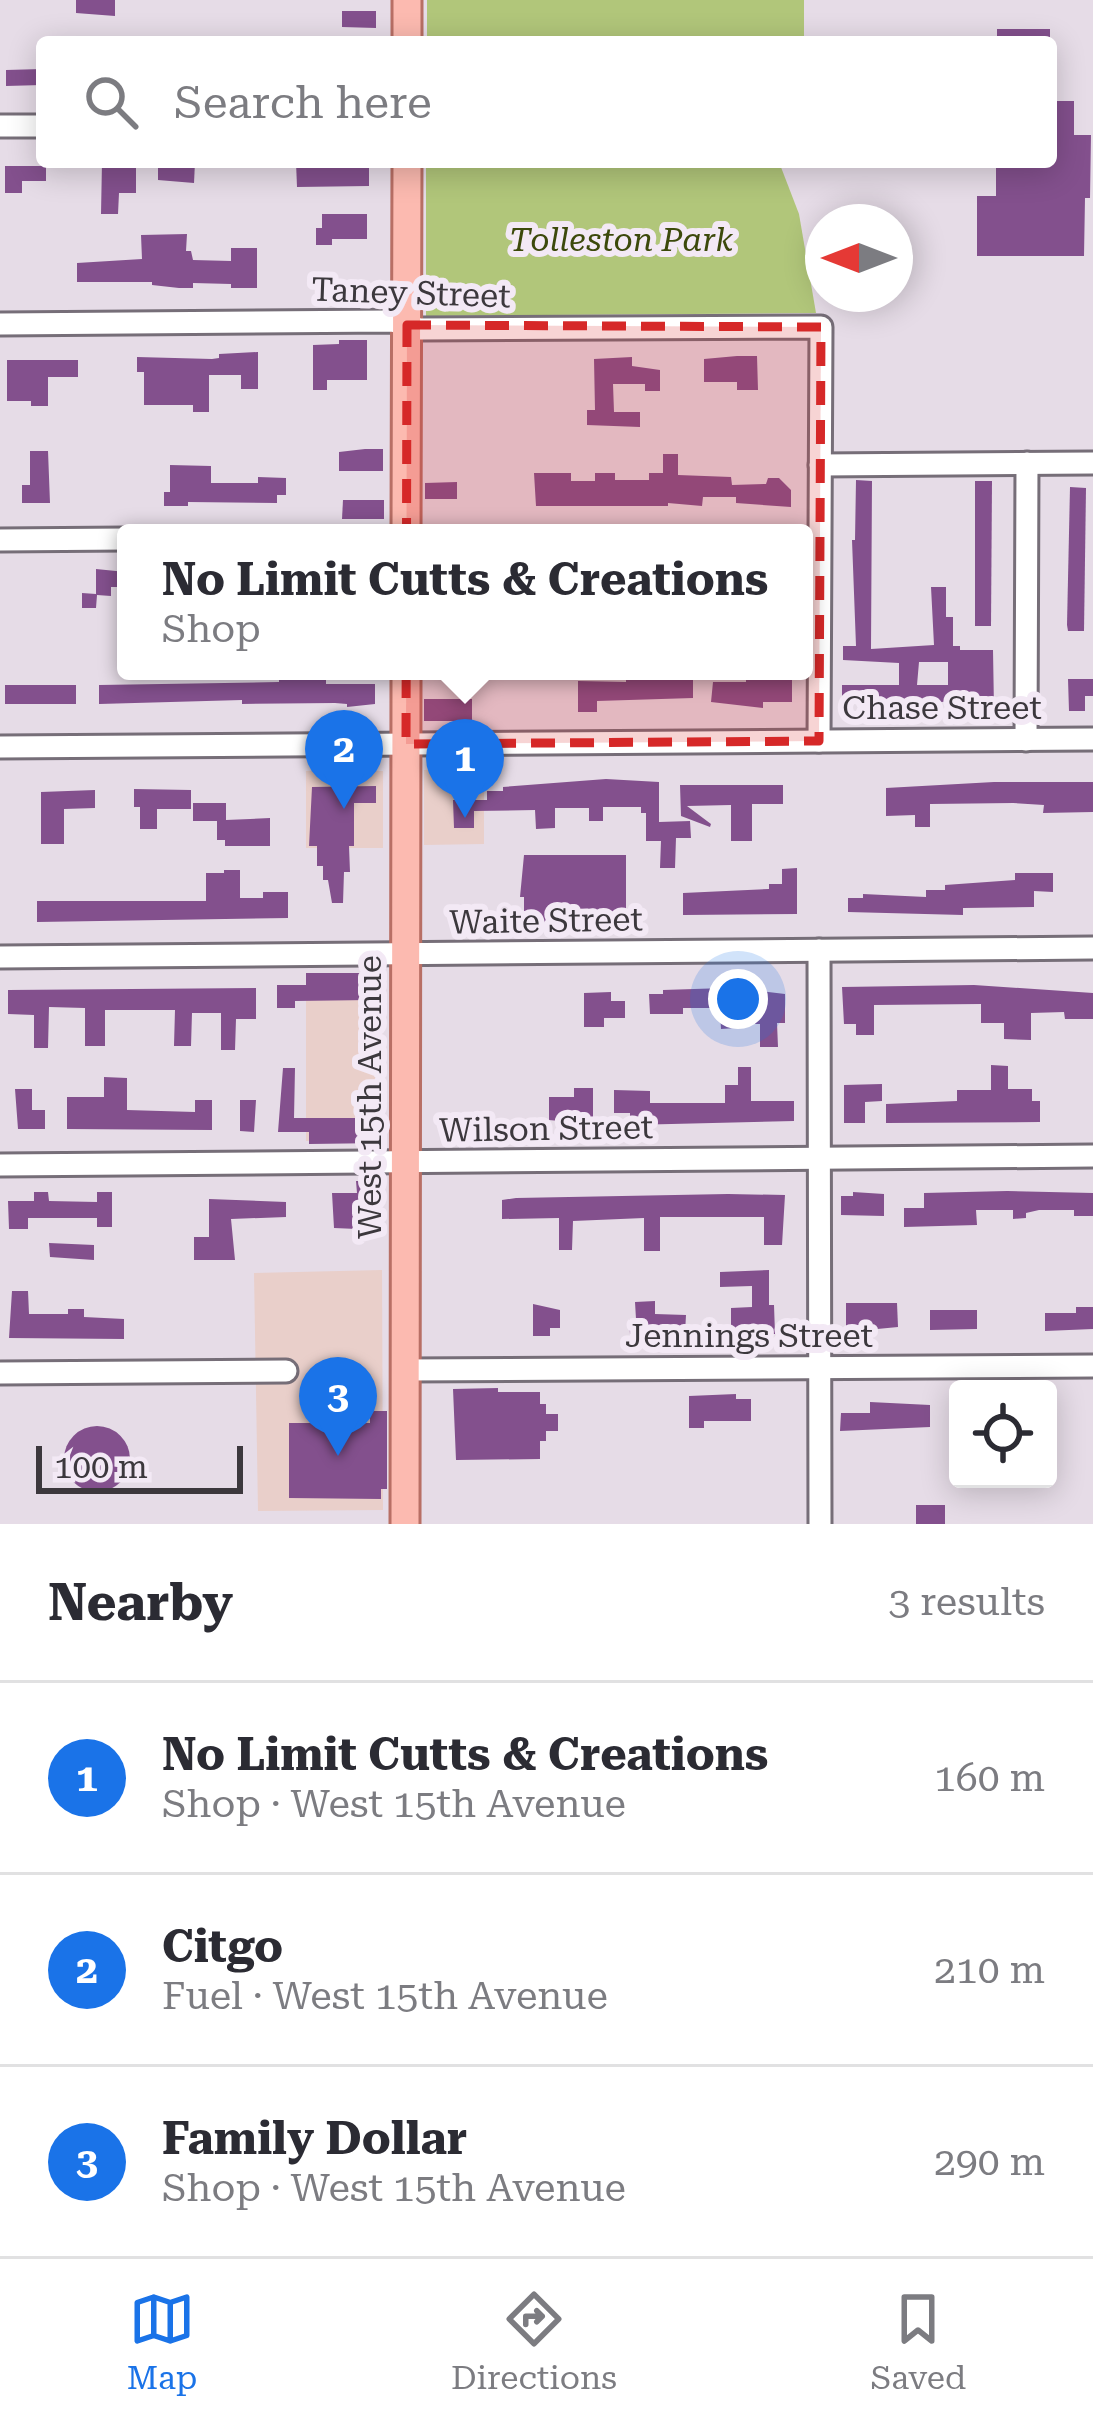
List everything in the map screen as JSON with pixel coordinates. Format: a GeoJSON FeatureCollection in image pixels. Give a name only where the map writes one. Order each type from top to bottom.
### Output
{"type":"FeatureCollection","features":[{"type":"Feature","properties":{"kind":"main road"},"geometry":{"type":"LineString","coordinates":[[407,0],[407,36]]}},
{"type":"Feature","properties":{"kind":"main road"},"geometry":{"type":"LineString","coordinates":[[406,524],[407,168]]}},
{"type":"Feature","properties":{"kind":"main road","name":"West 15th Avenue"},"geometry":{"type":"LineString","coordinates":[[405,1524],[406,680]]}},
{"type":"Feature","properties":{"kind":"street"},"geometry":{"type":"LineString","coordinates":[[0,126],[36,126]]}},
{"type":"Feature","properties":{"kind":"street","name":"Taney Street"},"geometry":{"type":"LineString","coordinates":[[0,324],[392,321],[420,329],[820,327],[820,465]]}},
{"type":"Feature","properties":{"kind":"street"},"geometry":{"type":"LineString","coordinates":[[1026,740],[1028,463]]}},
{"type":"Feature","properties":{"kind":"street"},"geometry":{"type":"LineString","coordinates":[[813,527],[820,465],[1093,463]]}},
{"type":"Feature","properties":{"kind":"street"},"geometry":{"type":"LineString","coordinates":[[0,540],[117,539]]}},
{"type":"Feature","properties":{"kind":"street"},"geometry":{"type":"LineString","coordinates":[[813,570],[818,741]]}},
{"type":"Feature","properties":{"kind":"street","name":"Chase Street"},"geometry":{"type":"LineString","coordinates":[[0,747],[1093,739]]}},
{"type":"Feature","properties":{"kind":"street","name":"Waite Street"},"geometry":{"type":"LineString","coordinates":[[0,957],[1093,948]]}},
{"type":"Feature","properties":{"kind":"street"},"geometry":{"type":"LineString","coordinates":[[819,950],[820,1524]]}},
{"type":"Feature","properties":{"kind":"street","name":"Wilson Street"},"geometry":{"type":"LineString","coordinates":[[0,1165],[1093,1156]]}},
{"type":"Feature","properties":{"kind":"street","name":"Jennings Street"},"geometry":{"type":"LineString","coordinates":[[405,1370],[1093,1366]]}},
{"type":"Feature","properties":{"kind":"street"},"geometry":{"type":"LineString","coordinates":[[0,1373],[286,1371]]}},
{"type":"Feature","properties":{"kind":"highlighted area"},"geometry":{"type":"Polygon","coordinates":[[[407,325],[821,327],[819,741],[406,744],[407,325]]]}},
{"type":"Feature","properties":{"kind":"shaded area"},"geometry":{"type":"Polygon","coordinates":[[[424,770],[484,770],[484,844],[424,845],[424,770]]]}},
{"type":"Feature","properties":{"kind":"shaded area"},"geometry":{"type":"Polygon","coordinates":[[[306,771],[383,771],[383,848],[306,848],[306,771]]]}},
{"type":"Feature","properties":{"kind":"shaded area"},"geometry":{"type":"Polygon","coordinates":[[[306,973],[382,973],[383,1138],[306,1141],[306,973]]]}},
{"type":"Feature","properties":{"kind":"shaded area"},"geometry":{"type":"Polygon","coordinates":[[[382,1270],[383,1510],[258,1511],[254,1273],[382,1270]]]}},
{"type":"Feature","properties":{"kind":"green space"},"geometry":{"type":"Polygon","coordinates":[[[427,0],[804,0],[804,36],[427,36],[427,0]]]}},
{"type":"Feature","properties":{"kind":"green space","name":"Tolleston Park"},"geometry":{"type":"Polygon","coordinates":[[[426,168],[781,168],[799,214],[805,249],[805,312],[816,313],[426,316],[426,168]]]}},
{"type":"Feature","properties":{"kind":"building"},"geometry":{"type":"Polygon","coordinates":[[[76,0],[115,0],[115,16],[76,13],[76,0]]]}},
{"type":"Feature","properties":{"kind":"building"},"geometry":{"type":"Polygon","coordinates":[[[342,11],[376,11],[376,28],[342,27],[342,11]]]}},
{"type":"Feature","properties":{"kind":"building"},"geometry":{"type":"Polygon","coordinates":[[[997,29],[1050,29],[1050,36],[997,36],[997,29]]]}},
{"type":"Feature","properties":{"kind":"building"},"geometry":{"type":"Polygon","coordinates":[[[36,69],[36,85],[6,86],[6,70],[36,69]]]}},
{"type":"Feature","properties":{"kind":"building"},"geometry":{"type":"Polygon","coordinates":[[[1057,101],[1074,101],[1074,135],[1091,135],[1084,256],[977,256],[977,196],[996,196],[996,168],[1057,168],[1057,101]]]}},
{"type":"Feature","properties":{"kind":"building"},"geometry":{"type":"Polygon","coordinates":[[[5,166],[46,168],[46,181],[22,181],[22,193],[5,193],[5,166]]]}},
{"type":"Feature","properties":{"kind":"building"},"geometry":{"type":"Polygon","coordinates":[[[102,168],[136,168],[136,193],[119,193],[118,214],[101,214],[102,168]]]}},
{"type":"Feature","properties":{"kind":"building"},"geometry":{"type":"Polygon","coordinates":[[[158,168],[195,168],[194,183],[158,180],[158,168]]]}},
{"type":"Feature","properties":{"kind":"building"},"geometry":{"type":"Polygon","coordinates":[[[296,168],[369,168],[369,186],[297,187],[296,168]]]}},
{"type":"Feature","properties":{"kind":"building"},"geometry":{"type":"Polygon","coordinates":[[[322,214],[367,214],[367,239],[332,239],[332,245],[316,245],[322,214]]]}},
{"type":"Feature","properties":{"kind":"building"},"geometry":{"type":"Polygon","coordinates":[[[187,234],[186,251],[191,251],[193,260],[231,261],[231,248],[257,248],[257,288],[77,282],[77,263],[142,259],[141,235],[187,234]]]}},
{"type":"Feature","properties":{"kind":"building"},"geometry":{"type":"Polygon","coordinates":[[[339,340],[367,340],[367,380],[327,380],[327,390],[313,390],[313,345],[339,344],[339,340]]]}},
{"type":"Feature","properties":{"kind":"building"},"geometry":{"type":"Polygon","coordinates":[[[258,352],[258,389],[241,389],[241,375],[209,375],[209,412],[193,412],[193,405],[144,405],[144,372],[137,372],[137,357],[212,359],[219,354],[258,352]]]}},
{"type":"Feature","properties":{"kind":"building"},"geometry":{"type":"Polygon","coordinates":[[[757,356],[758,390],[737,390],[737,382],[704,382],[704,359],[757,356]]]}},
{"type":"Feature","properties":{"kind":"building"},"geometry":{"type":"Polygon","coordinates":[[[632,357],[632,366],[660,370],[660,391],[645,391],[645,384],[613,384],[614,412],[640,412],[640,427],[587,425],[587,410],[595,410],[594,359],[632,357]]]}},
{"type":"Feature","properties":{"kind":"building"},"geometry":{"type":"Polygon","coordinates":[[[7,360],[78,360],[78,377],[48,377],[48,406],[7,401],[7,360]]]}},
{"type":"Feature","properties":{"kind":"building"},"geometry":{"type":"Polygon","coordinates":[[[383,449],[383,471],[339,471],[339,452],[383,449]]]}},
{"type":"Feature","properties":{"kind":"building"},"geometry":{"type":"Polygon","coordinates":[[[30,451],[48,451],[50,503],[22,503],[22,485],[30,485],[30,451]]]}},
{"type":"Feature","properties":{"kind":"building"},"geometry":{"type":"Polygon","coordinates":[[[663,454],[678,454],[678,475],[731,477],[732,485],[766,484],[768,478],[779,478],[791,490],[791,507],[736,503],[736,497],[703,497],[702,506],[536,506],[534,473],[571,473],[571,481],[595,481],[595,473],[615,473],[615,480],[649,480],[649,473],[663,473],[663,454]]]}},
{"type":"Feature","properties":{"kind":"building"},"geometry":{"type":"Polygon","coordinates":[[[170,465],[211,466],[211,483],[286,478],[286,495],[277,495],[277,503],[164,506],[164,492],[170,492],[170,465]]]}},
{"type":"Feature","properties":{"kind":"building"},"geometry":{"type":"Polygon","coordinates":[[[856,480],[872,481],[871,649],[934,645],[931,587],[946,587],[953,646],[993,650],[994,709],[970,709],[970,704],[953,702],[842,701],[842,685],[899,685],[899,663],[843,660],[843,646],[856,646],[856,480]],[[919,662],[917,685],[948,685],[948,662],[919,662]]]}},
{"type":"Feature","properties":{"kind":"building"},"geometry":{"type":"Polygon","coordinates":[[[975,481],[992,481],[991,626],[975,626],[975,481]]]}},
{"type":"Feature","properties":{"kind":"building"},"geometry":{"type":"Polygon","coordinates":[[[457,482],[457,499],[425,499],[425,483],[457,482]]]}},
{"type":"Feature","properties":{"kind":"building"},"geometry":{"type":"Polygon","coordinates":[[[1070,487],[1086,488],[1084,631],[1068,631],[1067,625],[1070,487]]]}},
{"type":"Feature","properties":{"kind":"building"},"geometry":{"type":"Polygon","coordinates":[[[343,500],[384,500],[384,519],[342,519],[343,500]]]}},
{"type":"Feature","properties":{"kind":"building"},"geometry":{"type":"Polygon","coordinates":[[[96,569],[117,571],[117,587],[111,587],[111,596],[97,595],[96,608],[82,608],[82,593],[96,594],[96,569]]]}},
{"type":"Feature","properties":{"kind":"building"},"geometry":{"type":"Polygon","coordinates":[[[1068,679],[1093,679],[1093,696],[1085,696],[1085,711],[1069,711],[1068,679]]]}},
{"type":"Feature","properties":{"kind":"building"},"geometry":{"type":"Polygon","coordinates":[[[693,680],[693,698],[597,701],[597,712],[578,712],[578,681],[693,680]]]}},
{"type":"Feature","properties":{"kind":"building"},"geometry":{"type":"Polygon","coordinates":[[[792,680],[792,702],[763,702],[763,708],[711,702],[713,682],[792,680]]]}},
{"type":"Feature","properties":{"kind":"building"},"geometry":{"type":"Polygon","coordinates":[[[375,684],[375,704],[242,704],[242,700],[99,704],[99,685],[375,684]]]}},
{"type":"Feature","properties":{"kind":"building"},"geometry":{"type":"Polygon","coordinates":[[[5,685],[76,685],[76,704],[5,704],[5,685]]]}},
{"type":"Feature","properties":{"kind":"building"},"geometry":{"type":"Polygon","coordinates":[[[424,699],[472,699],[472,721],[424,721],[424,699]]]}},
{"type":"Feature","properties":{"kind":"building"},"geometry":{"type":"Polygon","coordinates":[[[606,779],[659,782],[659,822],[690,821],[691,838],[676,838],[675,868],[660,868],[661,841],[646,841],[646,813],[641,813],[641,807],[603,807],[603,821],[589,821],[589,808],[555,808],[555,828],[536,829],[535,810],[474,811],[474,828],[454,828],[453,800],[487,800],[487,791],[503,791],[503,787],[606,779]]]}},
{"type":"Feature","properties":{"kind":"building"},"geometry":{"type":"Polygon","coordinates":[[[1093,782],[1093,812],[1043,813],[1044,805],[1013,803],[930,804],[930,827],[915,827],[915,815],[886,816],[886,788],[1093,782]]]}},
{"type":"Feature","properties":{"kind":"building"},"geometry":{"type":"Polygon","coordinates":[[[680,785],[783,785],[783,804],[752,804],[752,841],[731,841],[731,805],[687,806],[710,827],[681,816],[680,785]]]}},
{"type":"Feature","properties":{"kind":"building"},"geometry":{"type":"Polygon","coordinates":[[[376,786],[376,803],[354,803],[350,872],[344,872],[343,903],[332,903],[323,866],[317,866],[317,846],[309,846],[312,787],[376,786]]]}},
{"type":"Feature","properties":{"kind":"building"},"geometry":{"type":"Polygon","coordinates":[[[134,789],[191,790],[191,809],[157,809],[157,829],[140,829],[134,789]]]}},
{"type":"Feature","properties":{"kind":"building"},"geometry":{"type":"Polygon","coordinates":[[[95,790],[95,808],[64,809],[64,844],[41,844],[41,792],[95,790]]]}},
{"type":"Feature","properties":{"kind":"building"},"geometry":{"type":"Polygon","coordinates":[[[193,803],[226,803],[226,820],[270,818],[270,846],[225,846],[225,840],[217,840],[217,821],[193,821],[193,803]]]}},
{"type":"Feature","properties":{"kind":"building"},"geometry":{"type":"Polygon","coordinates":[[[524,855],[626,855],[626,914],[602,917],[602,925],[536,923],[524,911],[524,897],[520,897],[524,855]]]}},
{"type":"Feature","properties":{"kind":"building"},"geometry":{"type":"Polygon","coordinates":[[[797,868],[797,914],[683,915],[683,893],[769,889],[769,884],[782,884],[782,869],[797,868]]]}},
{"type":"Feature","properties":{"kind":"building"},"geometry":{"type":"Polygon","coordinates":[[[240,870],[240,898],[288,892],[288,918],[37,922],[37,901],[206,901],[206,873],[240,870]]]}},
{"type":"Feature","properties":{"kind":"building"},"geometry":{"type":"Polygon","coordinates":[[[1015,873],[1053,873],[1053,892],[1034,891],[1034,907],[963,908],[963,915],[848,912],[848,898],[863,898],[863,894],[926,897],[926,890],[945,890],[945,885],[1015,880],[1015,873]]]}},
{"type":"Feature","properties":{"kind":"building"},"geometry":{"type":"Polygon","coordinates":[[[306,973],[385,973],[383,1016],[370,1016],[370,1000],[295,1001],[295,1008],[277,1008],[277,985],[306,985],[306,973]]]}},
{"type":"Feature","properties":{"kind":"building"},"geometry":{"type":"Polygon","coordinates":[[[974,985],[1093,993],[1093,1019],[1065,1019],[1064,1012],[1031,1013],[1031,1040],[1004,1039],[1004,1023],[981,1023],[981,1004],[874,1005],[874,1035],[856,1035],[856,1024],[844,1024],[842,987],[974,985]]]}},
{"type":"Feature","properties":{"kind":"building"},"geometry":{"type":"Polygon","coordinates":[[[256,988],[256,1019],[236,1019],[235,1050],[221,1050],[221,1013],[192,1013],[191,1046],[174,1046],[175,1010],[105,1010],[105,1046],[85,1046],[85,1008],[49,1007],[48,1048],[34,1048],[34,1015],[8,1014],[8,990],[256,988]]]}},
{"type":"Feature","properties":{"kind":"building"},"geometry":{"type":"Polygon","coordinates":[[[725,988],[725,1008],[650,1014],[649,994],[725,988]]]}},
{"type":"Feature","properties":{"kind":"building"},"geometry":{"type":"Polygon","coordinates":[[[751,990],[785,994],[785,1023],[777,1023],[778,1047],[760,1047],[760,1024],[721,1029],[720,1012],[751,1011],[751,990]]]}},
{"type":"Feature","properties":{"kind":"building"},"geometry":{"type":"Polygon","coordinates":[[[611,992],[611,1001],[625,1001],[625,1018],[604,1018],[604,1027],[584,1027],[584,993],[611,992]]]}},
{"type":"Feature","properties":{"kind":"building"},"geometry":{"type":"Polygon","coordinates":[[[991,1065],[1008,1066],[1008,1089],[1032,1089],[1032,1101],[1040,1101],[1040,1122],[886,1123],[886,1104],[957,1101],[957,1090],[991,1090],[991,1065]]]}},
{"type":"Feature","properties":{"kind":"building"},"geometry":{"type":"Polygon","coordinates":[[[738,1067],[751,1067],[751,1101],[794,1101],[794,1121],[630,1125],[630,1113],[614,1113],[614,1090],[650,1091],[650,1103],[725,1103],[725,1085],[738,1085],[738,1067]]]}},
{"type":"Feature","properties":{"kind":"building"},"geometry":{"type":"Polygon","coordinates":[[[283,1068],[295,1068],[294,1118],[382,1118],[383,1143],[309,1144],[309,1132],[278,1132],[283,1068]]]}},
{"type":"Feature","properties":{"kind":"building"},"geometry":{"type":"Polygon","coordinates":[[[104,1077],[127,1078],[127,1110],[195,1112],[195,1100],[212,1100],[212,1130],[67,1129],[67,1097],[104,1097],[104,1077]]]}},
{"type":"Feature","properties":{"kind":"building"},"geometry":{"type":"Polygon","coordinates":[[[882,1084],[882,1101],[865,1102],[865,1123],[844,1123],[844,1085],[882,1084]]]}},
{"type":"Feature","properties":{"kind":"building"},"geometry":{"type":"Polygon","coordinates":[[[574,1088],[593,1088],[593,1120],[549,1120],[549,1097],[574,1097],[574,1088]]]}},
{"type":"Feature","properties":{"kind":"building"},"geometry":{"type":"Polygon","coordinates":[[[15,1089],[32,1089],[32,1110],[45,1110],[45,1129],[18,1129],[15,1089]]]}},
{"type":"Feature","properties":{"kind":"building"},"geometry":{"type":"Polygon","coordinates":[[[240,1100],[256,1100],[254,1132],[240,1131],[240,1100]]]}},
{"type":"Feature","properties":{"kind":"building"},"geometry":{"type":"Polygon","coordinates":[[[356,1181],[371,1181],[374,1208],[380,1208],[380,1230],[334,1228],[332,1193],[357,1193],[356,1181]]]}},
{"type":"Feature","properties":{"kind":"building"},"geometry":{"type":"Polygon","coordinates":[[[34,1192],[48,1192],[49,1201],[97,1202],[97,1192],[112,1192],[112,1227],[97,1227],[97,1218],[28,1218],[28,1229],[9,1229],[8,1201],[34,1201],[34,1192]]]}},
{"type":"Feature","properties":{"kind":"building"},"geometry":{"type":"Polygon","coordinates":[[[853,1192],[884,1194],[884,1216],[841,1215],[841,1196],[853,1196],[853,1192]]]}},
{"type":"Feature","properties":{"kind":"building"},"geometry":{"type":"Polygon","coordinates":[[[924,1193],[1093,1193],[1093,1216],[1074,1216],[1074,1210],[1039,1210],[1013,1219],[1013,1210],[976,1210],[977,1225],[904,1227],[904,1208],[924,1208],[924,1193]]]}},
{"type":"Feature","properties":{"kind":"building"},"geometry":{"type":"Polygon","coordinates":[[[785,1195],[782,1245],[764,1245],[764,1217],[660,1217],[660,1251],[644,1251],[644,1218],[573,1221],[572,1250],[559,1250],[559,1218],[502,1219],[502,1200],[516,1198],[785,1195]]]}},
{"type":"Feature","properties":{"kind":"building"},"geometry":{"type":"Polygon","coordinates":[[[209,1199],[286,1202],[286,1217],[231,1219],[235,1260],[194,1260],[194,1237],[209,1237],[209,1199]]]}},
{"type":"Feature","properties":{"kind":"building"},"geometry":{"type":"Polygon","coordinates":[[[49,1243],[94,1245],[94,1260],[50,1257],[49,1243]]]}},
{"type":"Feature","properties":{"kind":"building"},"geometry":{"type":"Polygon","coordinates":[[[769,1270],[775,1334],[731,1333],[731,1308],[752,1307],[752,1286],[720,1287],[720,1272],[769,1270]]]}},
{"type":"Feature","properties":{"kind":"building"},"geometry":{"type":"Polygon","coordinates":[[[12,1291],[28,1291],[29,1314],[84,1309],[84,1317],[124,1319],[124,1339],[9,1338],[12,1291]]]}},
{"type":"Feature","properties":{"kind":"building"},"geometry":{"type":"Polygon","coordinates":[[[655,1301],[655,1314],[686,1315],[685,1333],[630,1334],[629,1319],[636,1319],[635,1302],[655,1301]]]}},
{"type":"Feature","properties":{"kind":"building"},"geometry":{"type":"Polygon","coordinates":[[[846,1303],[897,1303],[898,1327],[846,1332],[846,1303]]]}},
{"type":"Feature","properties":{"kind":"building"},"geometry":{"type":"Polygon","coordinates":[[[533,1304],[560,1310],[560,1328],[550,1328],[550,1336],[533,1336],[533,1304]]]}},
{"type":"Feature","properties":{"kind":"building"},"geometry":{"type":"Polygon","coordinates":[[[1076,1307],[1093,1307],[1093,1329],[1045,1331],[1045,1313],[1076,1313],[1076,1307]]]}},
{"type":"Feature","properties":{"kind":"building"},"geometry":{"type":"Polygon","coordinates":[[[930,1310],[977,1310],[977,1329],[930,1330],[930,1310]]]}},
{"type":"Feature","properties":{"kind":"building"},"geometry":{"type":"Polygon","coordinates":[[[498,1388],[498,1392],[540,1392],[546,1414],[558,1414],[558,1431],[546,1431],[546,1441],[540,1441],[540,1459],[456,1460],[453,1389],[498,1388]]]}},
{"type":"Feature","properties":{"kind":"building"},"geometry":{"type":"Polygon","coordinates":[[[736,1394],[736,1399],[751,1399],[751,1421],[704,1421],[704,1428],[689,1428],[689,1396],[736,1394]]]}},
{"type":"Feature","properties":{"kind":"building"},"geometry":{"type":"Polygon","coordinates":[[[870,1402],[930,1405],[930,1427],[840,1431],[841,1413],[870,1413],[870,1402]]]}},
{"type":"Feature","properties":{"kind":"building"},"geometry":{"type":"Polygon","coordinates":[[[370,1411],[387,1411],[387,1489],[381,1489],[381,1499],[289,1498],[289,1423],[370,1423],[370,1411]]]}},
{"type":"Feature","properties":{"kind":"building"},"geometry":{"type":"Polygon","coordinates":[[[97,1426],[120,1436],[130,1459],[120,1482],[97,1492],[74,1482],[64,1459],[74,1436],[97,1426]]]}},
{"type":"Feature","properties":{"kind":"building"},"geometry":{"type":"Polygon","coordinates":[[[916,1505],[945,1505],[945,1524],[916,1524],[916,1505]]]}},
{"type":"Feature","properties":{"kind":"place","name":"Citgo"},"geometry":{"type":"Point","coordinates":[344,809]}},
{"type":"Feature","properties":{"kind":"place","name":"No Limit Cutts & Creations"},"geometry":{"type":"Point","coordinates":[465,818]}},
{"type":"Feature","properties":{"kind":"place","name":"Family Dollar"},"geometry":{"type":"Point","coordinates":[338,1456]}}]}
